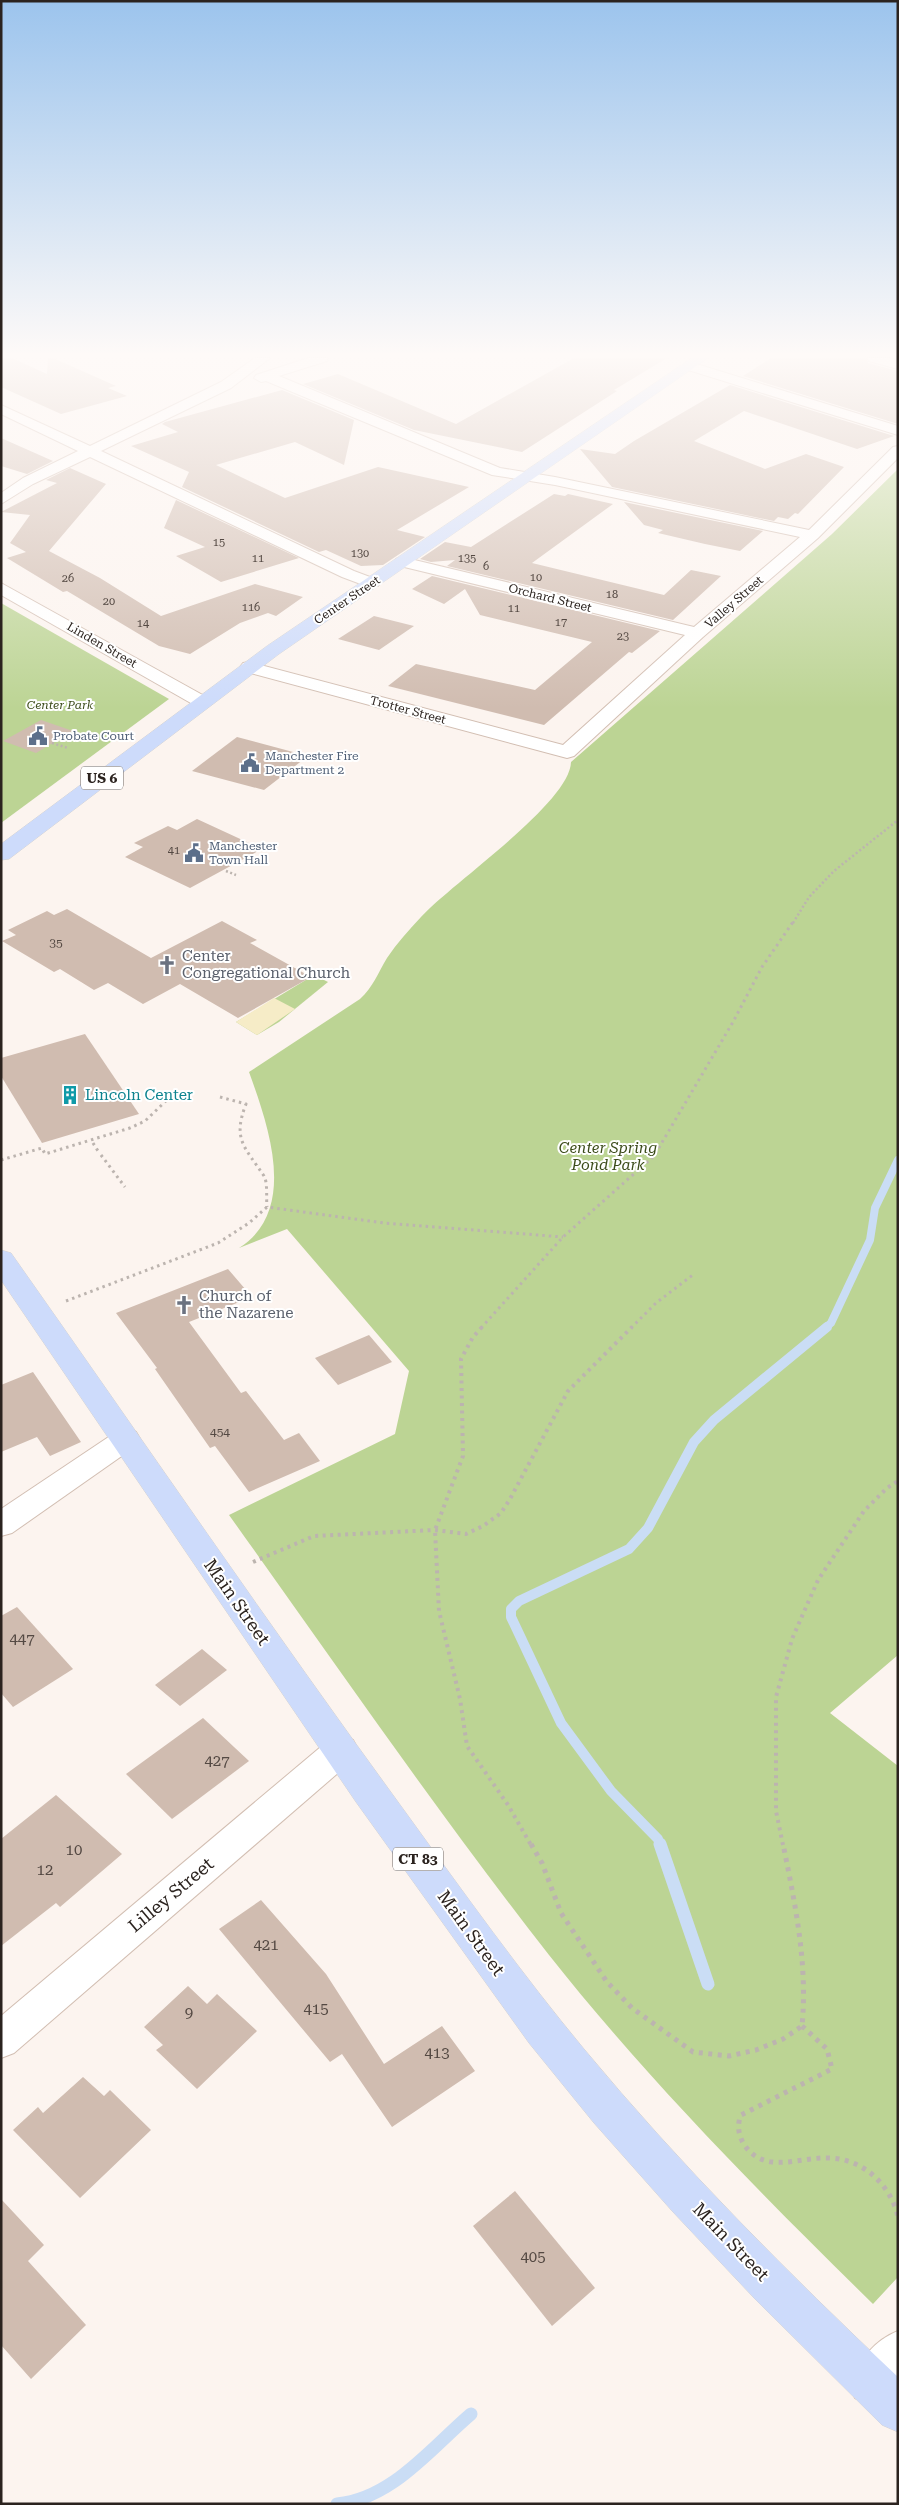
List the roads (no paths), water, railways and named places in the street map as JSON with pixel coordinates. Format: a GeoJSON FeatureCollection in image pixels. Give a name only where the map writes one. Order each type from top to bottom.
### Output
{"type":"FeatureCollection","features":[{"type":"Feature","properties":{"kind":"main road","name":"Center Street"},"geometry":{"type":"LineString","coordinates":[[1,854],[249,667],[529,475]]}},
{"type":"Feature","properties":{"kind":"main road","name":"Main Street"},"geometry":{"type":"LineString","coordinates":[[1,1259],[341,1750],[492,1963],[574,2067],[711,2223],[884,2396]]}},
{"type":"Feature","properties":{"kind":"street"},"geometry":{"type":"LineString","coordinates":[[1,500],[40,475]]}},
{"type":"Feature","properties":{"kind":"street"},"geometry":{"type":"LineString","coordinates":[[142,475],[348,574],[372,583]]}},
{"type":"Feature","properties":{"kind":"street"},"geometry":{"type":"LineString","coordinates":[[514,475],[555,481],[812,534]]}},
{"type":"Feature","properties":{"kind":"street","name":"Valley Street"},"geometry":{"type":"LineString","coordinates":[[567,752],[697,633],[812,534],[873,475]]}},
{"type":"Feature","properties":{"kind":"street","name":"Orchard Street"},"geometry":{"type":"LineString","coordinates":[[402,562],[697,633]]}},
{"type":"Feature","properties":{"kind":"street","name":"Linden Street"},"geometry":{"type":"LineString","coordinates":[[1,588],[202,702]]}},
{"type":"Feature","properties":{"kind":"street","name":"Trotter Street"},"geometry":{"type":"LineString","coordinates":[[249,667],[567,752]]}},
{"type":"Feature","properties":{"kind":"street"},"geometry":{"type":"LineString","coordinates":[[1,1525],[126,1439]]}},
{"type":"Feature","properties":{"kind":"street","name":"Lilley Street"},"geometry":{"type":"LineString","coordinates":[[1,2040],[341,1750]]}},
{"type":"Feature","properties":{"kind":"street"},"geometry":{"type":"LineString","coordinates":[[884,2396],[898,2352]]}},
{"type":"Feature","properties":{"kind":"waterway"},"geometry":{"type":"LineString","coordinates":[[825,1328],[831,1323],[870,1240],[875,1208],[898,1160]]}},
{"type":"Feature","properties":{"kind":"waterway"},"geometry":{"type":"LineString","coordinates":[[660,1845],[658,1839],[611,1791],[561,1723],[511,1617],[511,1609],[519,1601],[629,1549],[648,1528],[694,1442],[714,1420],[827,1327]]}},
{"type":"Feature","properties":{"kind":"waterway"},"geometry":{"type":"LineString","coordinates":[[660,1844],[708,1984]]}},
{"type":"Feature","properties":{"kind":"waterway"},"geometry":{"type":"LineString","coordinates":[[337,2504],[357,2500],[376,2493],[393,2482],[410,2470],[471,2414]]}},
{"type":"Feature","properties":{"kind":"place","name":"Probate Court"},"geometry":{"type":"Point","coordinates":[38,736]}},
{"type":"Feature","properties":{"kind":"place","name":"Manchester Fire Department 2"},"geometry":{"type":"Point","coordinates":[250,763]}},
{"type":"Feature","properties":{"kind":"place","name":"Manchester Town Hall"},"geometry":{"type":"Point","coordinates":[194,853]}},
{"type":"Feature","properties":{"kind":"place","name":"Center Congregational Church"},"geometry":{"type":"Point","coordinates":[167,965]}},
{"type":"Feature","properties":{"kind":"place","name":"Lincoln Center"},"geometry":{"type":"Point","coordinates":[70,1095]}},
{"type":"Feature","properties":{"kind":"place","name":"Church of the Nazarene"},"geometry":{"type":"Point","coordinates":[184,1305]}},
{"type":"Feature","properties":{"kind":"park label","name":"Center Park"},"geometry":{"type":"Point","coordinates":[60,705]}},
{"type":"Feature","properties":{"kind":"park label","name":"Center Spring Pond Park"},"geometry":{"type":"Point","coordinates":[608,1156]}}]}
